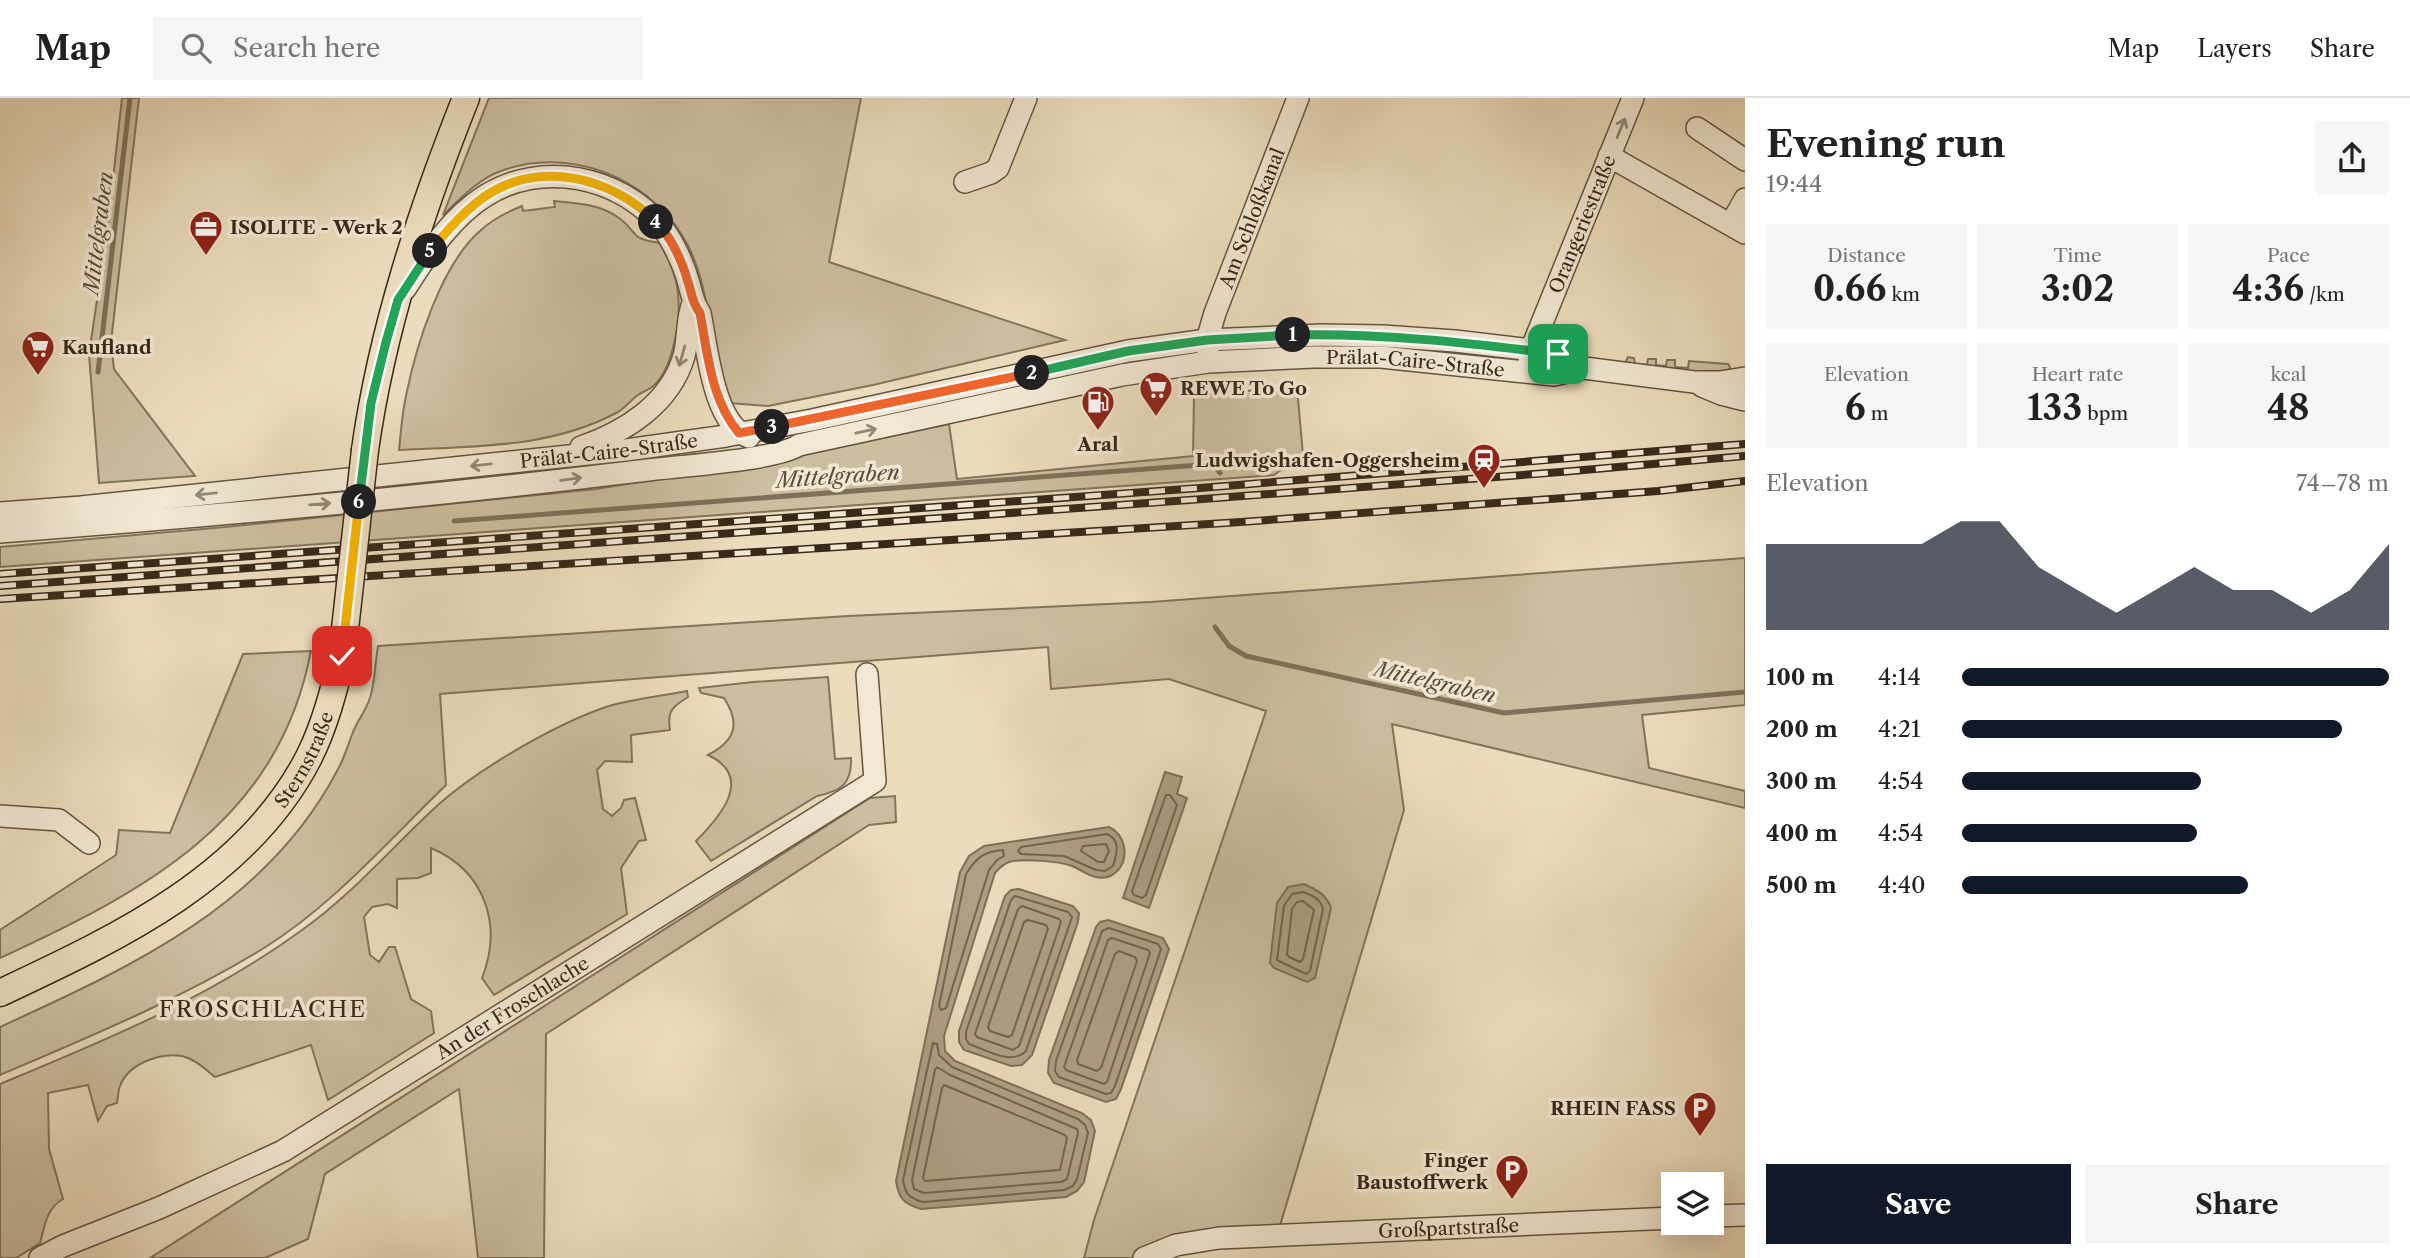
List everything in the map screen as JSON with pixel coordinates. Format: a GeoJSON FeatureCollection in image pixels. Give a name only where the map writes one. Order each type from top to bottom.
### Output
{"type":"FeatureCollection","features":[{"type":"Feature","properties":{"kind":"main road","name":"Sternstraße"},"geometry":{"type":"LineString","coordinates":[[0,993],[74,958],[146,919],[202,881],[257,832],[286,795],[309,757],[330,704],[342,656],[371,403],[428,196],[466,98]]}},
{"type":"Feature","properties":{"kind":"street"},"geometry":{"type":"LineString","coordinates":[[965,181],[998,168],[1026,98]]}},
{"type":"Feature","properties":{"kind":"street","name":"Am Schloßkanal"},"geometry":{"type":"LineString","coordinates":[[1207,340],[1298,98]]}},
{"type":"Feature","properties":{"kind":"street","name":"Orangeriestraße"},"geometry":{"type":"LineString","coordinates":[[1528,372],[1531,350],[1633,98]]}},
{"type":"Feature","properties":{"kind":"street"},"geometry":{"type":"LineString","coordinates":[[1697,128],[1745,160]]}},
{"type":"Feature","properties":{"kind":"street"},"geometry":{"type":"LineString","coordinates":[[1609,156],[1738,228],[1745,200]]}},
{"type":"Feature","properties":{"kind":"street"},"geometry":{"type":"LineString","coordinates":[[398,300],[428,253],[450,227],[486,196],[518,183],[553,176],[579,178],[608,186],[640,206],[662,228],[679,257],[692,303],[700,313],[717,394],[730,423],[739,433],[765,442],[788,441],[799,445]]}},
{"type":"Feature","properties":{"kind":"street"},"geometry":{"type":"LineString","coordinates":[[549,457],[597,442],[624,429],[656,403],[675,377],[683,357],[688,332],[687,317],[692,303]]}},
{"type":"Feature","properties":{"kind":"street","name":"Prälat-Caire-Straße"},"geometry":{"type":"LineString","coordinates":[[0,532],[82,516],[251,500],[564,480],[755,457],[790,451],[799,445],[1024,386],[1128,351],[1207,340],[1294,335],[1383,336],[1455,341],[1558,354],[1584,368]]}},
{"type":"Feature","properties":{"kind":"street"},"geometry":{"type":"LineString","coordinates":[[1207,340],[1208,362]]}},
{"type":"Feature","properties":{"kind":"street","name":"Prälat-Caire-Straße"},"geometry":{"type":"LineString","coordinates":[[251,500],[549,457],[626,450],[1024,386],[1208,362],[1381,357],[1554,375],[1584,368],[1694,382],[1745,378]]}},
{"type":"Feature","properties":{"kind":"street","name":"Prälat-Caire-Straße"},"geometry":{"type":"LineString","coordinates":[[1694,382],[1721,394],[1745,400]]}},
{"type":"Feature","properties":{"kind":"street","name":"Prälat-Caire-Straße"},"geometry":{"type":"LineString","coordinates":[[0,513],[82,516]]}},
{"type":"Feature","properties":{"kind":"street","name":"An der Froschlache"},"geometry":{"type":"LineString","coordinates":[[40,1258],[63,1245],[159,1208],[283,1151],[875,781],[867,674]]}},
{"type":"Feature","properties":{"kind":"street"},"geometry":{"type":"LineString","coordinates":[[0,816],[59,820],[89,843]]}},
{"type":"Feature","properties":{"kind":"street"},"geometry":{"type":"LineString","coordinates":[[1724,1216],[1745,1215]]}},
{"type":"Feature","properties":{"kind":"street","name":"Großpartstraße"},"geometry":{"type":"LineString","coordinates":[[1144,1258],[1176,1245],[1219,1238],[1661,1219]]}},
{"type":"Feature","properties":{"kind":"shaded area"},"geometry":{"type":"Polygon","coordinates":[[[122,98],[139,98],[111,342],[114,369],[195,476],[99,483],[89,354],[107,233],[122,98]]]}},
{"type":"Feature","properties":{"kind":"shaded area"},"geometry":{"type":"Polygon","coordinates":[[[489,98],[861,98],[829,262],[1065,340],[873,385],[768,406],[729,403],[703,289],[689,248],[666,214],[626,182],[578,165],[552,162],[526,164],[485,179],[443,215],[489,98]]]}},
{"type":"Feature","properties":{"kind":"shaded area"},"geometry":{"type":"Polygon","coordinates":[[[554,201],[588,205],[612,213],[638,237],[659,243],[674,274],[679,306],[674,344],[662,376],[652,387],[618,412],[565,433],[483,446],[399,450],[405,402],[416,354],[432,307],[454,263],[467,245],[495,219],[522,206],[523,211],[555,207],[554,201]]]}},
{"type":"Feature","properties":{"kind":"shaded area"},"geometry":{"type":"Polygon","coordinates":[[[1628,357],[1634,358],[1635,364],[1647,365],[1648,359],[1656,359],[1656,365],[1666,366],[1667,360],[1675,360],[1675,367],[1688,368],[1689,361],[1728,364],[1730,367],[1729,371],[1703,373],[1629,367],[1625,363],[1628,357]]]}},
{"type":"Feature","properties":{"kind":"shaded area"},"geometry":{"type":"Polygon","coordinates":[[[1297,387],[1304,467],[1281,470],[1274,475],[0,567],[0,547],[596,489],[797,456],[949,424],[957,479],[1193,456],[1194,395],[1297,387]]]}},
{"type":"Feature","properties":{"kind":"shaded area"},"geometry":{"type":"Polygon","coordinates":[[[1745,558],[1745,705],[1642,715],[1649,768],[1745,791],[1745,808],[1392,724],[1404,810],[1279,1229],[1146,1250],[1133,1258],[1084,1258],[1094,1220],[1266,711],[1169,679],[1051,689],[1048,647],[440,694],[446,785],[337,892],[289,931],[232,967],[134,1016],[0,1075],[0,1027],[98,981],[191,927],[234,896],[273,860],[308,818],[339,766],[370,698],[378,646],[848,616],[1151,602],[1745,558]]]}},
{"type":"Feature","properties":{"kind":"shaded area"},"geometry":{"type":"Polygon","coordinates":[[[311,651],[294,711],[269,762],[236,806],[197,844],[153,877],[54,933],[0,958],[0,930],[116,855],[119,830],[170,833],[243,654],[311,651]]]}},
{"type":"Feature","properties":{"kind":"shaded area"},"geometry":{"type":"Polygon","coordinates":[[[828,677],[835,759],[851,758],[847,780],[839,789],[817,796],[711,861],[696,841],[723,809],[731,786],[729,774],[722,764],[708,755],[724,744],[734,724],[724,698],[701,693],[699,688],[828,677]]]}},
{"type":"Feature","properties":{"kind":"shaded area"},"geometry":{"type":"Polygon","coordinates":[[[687,691],[688,697],[674,707],[670,714],[670,730],[631,735],[632,762],[605,761],[597,770],[603,809],[612,816],[621,808],[624,800],[635,798],[646,840],[639,841],[621,868],[627,914],[494,995],[482,978],[490,939],[485,902],[465,871],[450,858],[431,848],[431,873],[418,878],[397,879],[397,908],[388,904],[372,907],[364,917],[370,955],[379,962],[389,947],[395,947],[411,999],[431,1011],[434,1033],[328,1100],[311,1045],[215,1077],[187,1057],[173,1055],[146,1061],[124,1078],[117,1103],[107,1106],[98,1121],[88,1085],[48,1093],[49,1149],[63,1199],[50,1213],[40,1243],[16,1258],[0,1258],[0,1084],[156,1016],[267,954],[321,916],[456,790],[520,748],[566,723],[609,706],[687,691]]]}},
{"type":"Feature","properties":{"kind":"shaded area"},"geometry":{"type":"Polygon","coordinates":[[[895,796],[896,822],[869,825],[546,1034],[544,1258],[478,1258],[459,1089],[325,1174],[308,1239],[265,1258],[150,1258],[870,798],[895,796]]]}},
{"type":"Feature","properties":{"kind":"water"},"geometry":{"type":"Polygon","coordinates":[[[1165,772],[1182,777],[1177,794],[1187,798],[1149,908],[1123,898],[1165,772]]]}},
{"type":"Feature","properties":{"kind":"water"},"geometry":{"type":"Polygon","coordinates":[[[1109,827],[1121,837],[1124,854],[1118,870],[1108,877],[1093,876],[1066,864],[1034,860],[1010,862],[995,873],[944,1036],[945,1051],[955,1061],[1082,1113],[1091,1120],[1095,1131],[1084,1182],[1077,1191],[1066,1197],[921,1209],[910,1205],[903,1200],[896,1181],[960,872],[969,856],[984,846],[1109,827]]]}},
{"type":"Feature","properties":{"kind":"water"},"geometry":{"type":"Polygon","coordinates":[[[1304,884],[1320,893],[1331,908],[1315,978],[1307,982],[1274,968],[1270,963],[1277,903],[1288,887],[1304,884]]]}},
{"type":"Feature","properties":{"kind":"water"},"geometry":{"type":"Polygon","coordinates":[[[1019,889],[1073,906],[1079,913],[1032,1055],[1022,1065],[1011,1066],[964,1050],[959,1042],[959,1031],[1005,896],[1011,890],[1019,889]]]}},
{"type":"Feature","properties":{"kind":"water"},"geometry":{"type":"Polygon","coordinates":[[[1108,920],[1163,938],[1169,949],[1121,1089],[1116,1099],[1106,1102],[1054,1083],[1048,1073],[1049,1060],[1096,927],[1100,922],[1108,920]]]}},
{"type":"Feature","properties":{"kind":"waterway","name":"Mittelgraben"},"geometry":{"type":"LineString","coordinates":[[98,372],[130,98]]}},
{"type":"Feature","properties":{"kind":"waterway","name":"Mittelgraben"},"geometry":{"type":"LineString","coordinates":[[454,521],[1213,464],[1220,473]]}},
{"type":"Feature","properties":{"kind":"waterway","name":"Mittelgraben"},"geometry":{"type":"LineString","coordinates":[[1215,627],[1229,646],[1246,656],[1504,713],[1745,692]]}},
{"type":"Feature","properties":{"kind":"railway"},"geometry":{"type":"LineString","coordinates":[[0,574],[1200,488],[1745,444]]}},
{"type":"Feature","properties":{"kind":"railway"},"geometry":{"type":"LineString","coordinates":[[0,586],[1203,499],[1745,456]]}},
{"type":"Feature","properties":{"kind":"railway"},"geometry":{"type":"LineString","coordinates":[[0,599],[1241,522],[1658,491],[1745,481]]}},
{"type":"Feature","properties":{"kind":"place","name":"ISOLITE - Werk 2"},"geometry":{"type":"Point","coordinates":[206,257]}},
{"type":"Feature","properties":{"kind":"place","name":"Kaufland"},"geometry":{"type":"Point","coordinates":[38,377]}},
{"type":"Feature","properties":{"kind":"place","name":"REWE To Go"},"geometry":{"type":"Point","coordinates":[1156,418]}},
{"type":"Feature","properties":{"kind":"place","name":"Aral"},"geometry":{"type":"Point","coordinates":[1098,432]}},
{"type":"Feature","properties":{"kind":"place","name":"Ludwigshafen-Oggersheim"},"geometry":{"type":"Point","coordinates":[1484,490]}},
{"type":"Feature","properties":{"kind":"place","name":"RHEIN FASS"},"geometry":{"type":"Point","coordinates":[1700,1138]}},
{"type":"Feature","properties":{"kind":"place","name":"Finger Baustoffwerk"},"geometry":{"type":"Point","coordinates":[1512,1201]}},
{"type":"Feature","properties":{"kind":"district","name":"FROSCHLACHE"},"geometry":{"type":"Point","coordinates":[263,1009]}},
{"type":"Feature","properties":{"kind":"route"},"geometry":{"type":"LineString","coordinates":[[342,656],[371,403],[398,300],[428,253],[466,212],[486,196],[528,180],[553,176],[579,178],[608,186],[640,206],[662,228],[679,257],[692,303],[700,313],[717,394],[730,423],[739,433],[812,420],[1128,351],[1207,340],[1254,336],[1383,336],[1455,341],[1558,354]]}}]}
